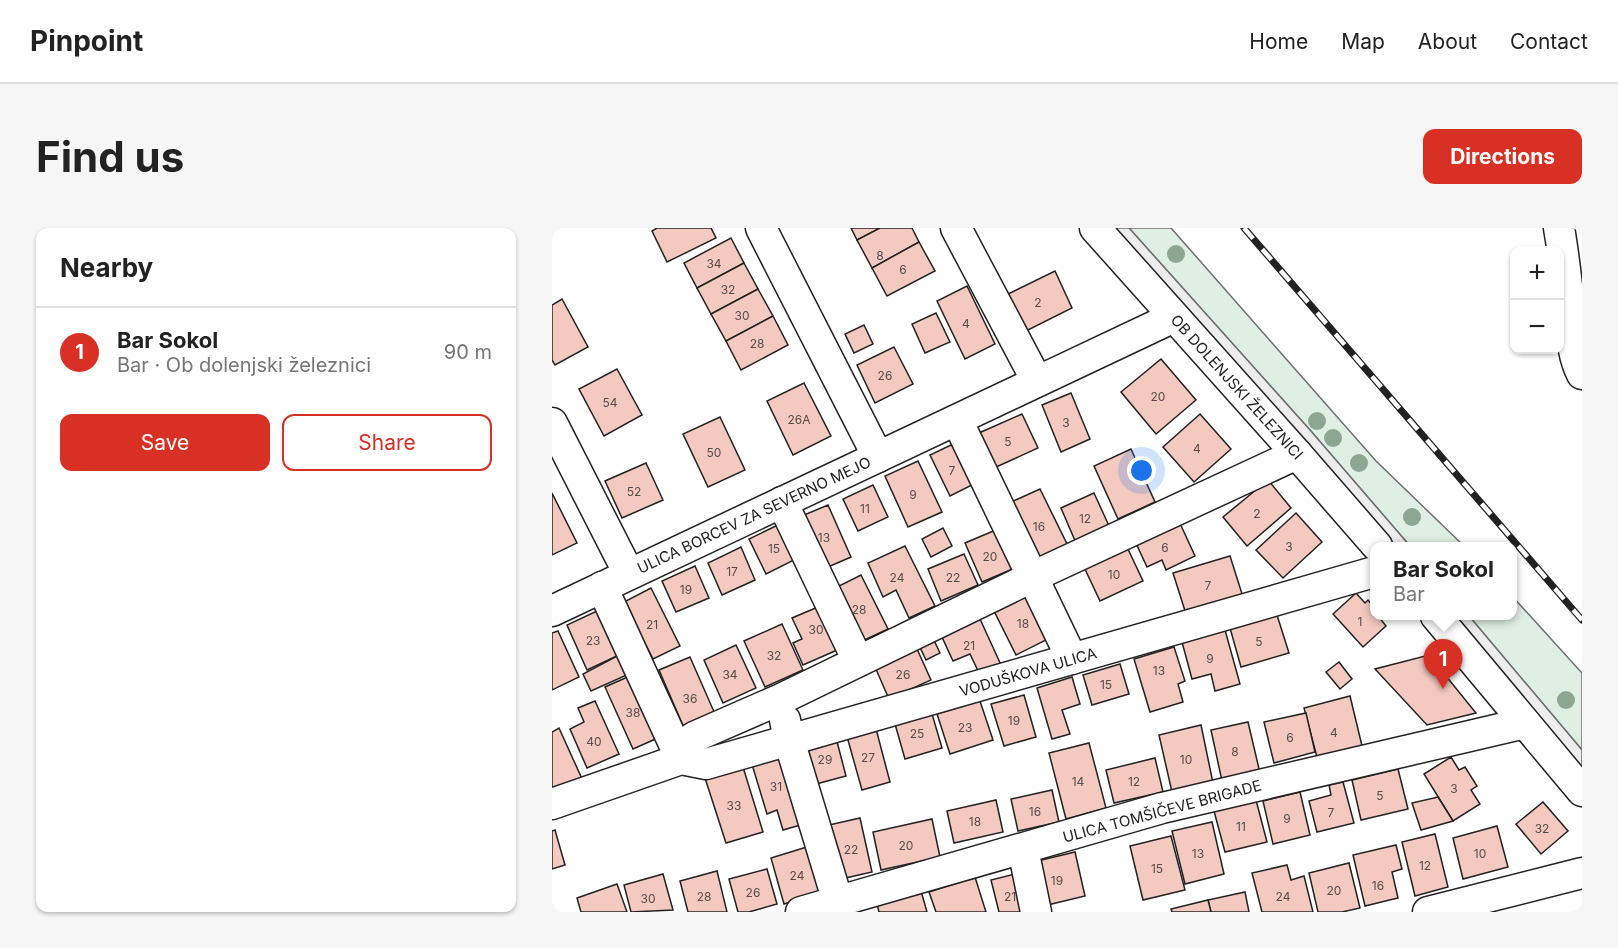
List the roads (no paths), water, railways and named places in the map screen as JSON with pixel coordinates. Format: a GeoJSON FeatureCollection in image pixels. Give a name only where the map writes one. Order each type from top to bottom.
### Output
{"type":"FeatureCollection","features":[{"type":"Feature","properties":{"kind":"street","name":"ULICA BORCEV ZA SEVERNO MEJO"},"geometry":{"type":"LineString","coordinates":[[761,228],[878,457]]}},
{"type":"Feature","properties":{"kind":"street"},"geometry":{"type":"LineString","coordinates":[[956,228],[1038,381]]}},
{"type":"Feature","properties":{"kind":"street","name":"OB DOLENJSKI ŽELEZNICI"},"geometry":{"type":"LineString","coordinates":[[1095,228],[1374,542]]}},
{"type":"Feature","properties":{"kind":"street"},"geometry":{"type":"LineString","coordinates":[[1559,228],[1576,364],[1582,374]]}},
{"type":"Feature","properties":{"kind":"street","name":"ULICA BORCEV ZA SEVERNO MEJO"},"geometry":{"type":"LineString","coordinates":[[552,611],[1174,317]]}},
{"type":"Feature","properties":{"kind":"street"},"geometry":{"type":"LineString","coordinates":[[957,420],[1072,659]]}},
{"type":"Feature","properties":{"kind":"street","name":"ULICA BORCEV ZA SEVERNO MEJO"},"geometry":{"type":"LineString","coordinates":[[552,423],[629,574]]}},
{"type":"Feature","properties":{"kind":"street"},"geometry":{"type":"LineString","coordinates":[[681,759],[694,737],[781,699],[1032,577],[1297,454]]}},
{"type":"Feature","properties":{"kind":"street"},"geometry":{"type":"LineString","coordinates":[[782,502],[858,661]]}},
{"type":"Feature","properties":{"kind":"street","name":"VODUŠKOVA ULICA"},"geometry":{"type":"LineString","coordinates":[[552,804],[681,759],[706,764],[1370,573]]}},
{"type":"Feature","properties":{"kind":"street"},"geometry":{"type":"LineString","coordinates":[[602,587],[681,759]]}},
{"type":"Feature","properties":{"kind":"street"},"geometry":{"type":"LineString","coordinates":[[1440,620],[1582,791]]}},
{"type":"Feature","properties":{"kind":"street"},"geometry":{"type":"LineString","coordinates":[[781,699],[821,908]]}},
{"type":"Feature","properties":{"kind":"street","name":"ULICA TOMŠIČEVE BRIGADE"},"geometry":{"type":"LineString","coordinates":[[821,908],[1162,808],[1525,723]]}},
{"type":"Feature","properties":{"kind":"street"},"geometry":{"type":"LineString","coordinates":[[1023,849],[1036,912]]}},
{"type":"Feature","properties":{"kind":"street"},"geometry":{"type":"LineString","coordinates":[[1428,912],[1582,873]]}},
{"type":"Feature","properties":{"kind":"railway"},"geometry":{"type":"LineString","coordinates":[[1244,228],[1515,542]]}},
{"type":"Feature","properties":{"kind":"railway"},"geometry":{"type":"LineString","coordinates":[[1517,545],[1582,620]]}},
{"type":"Feature","properties":{"kind":"place","name":"Bar Sokol"},"geometry":{"type":"Point","coordinates":[1443,689]}}]}
